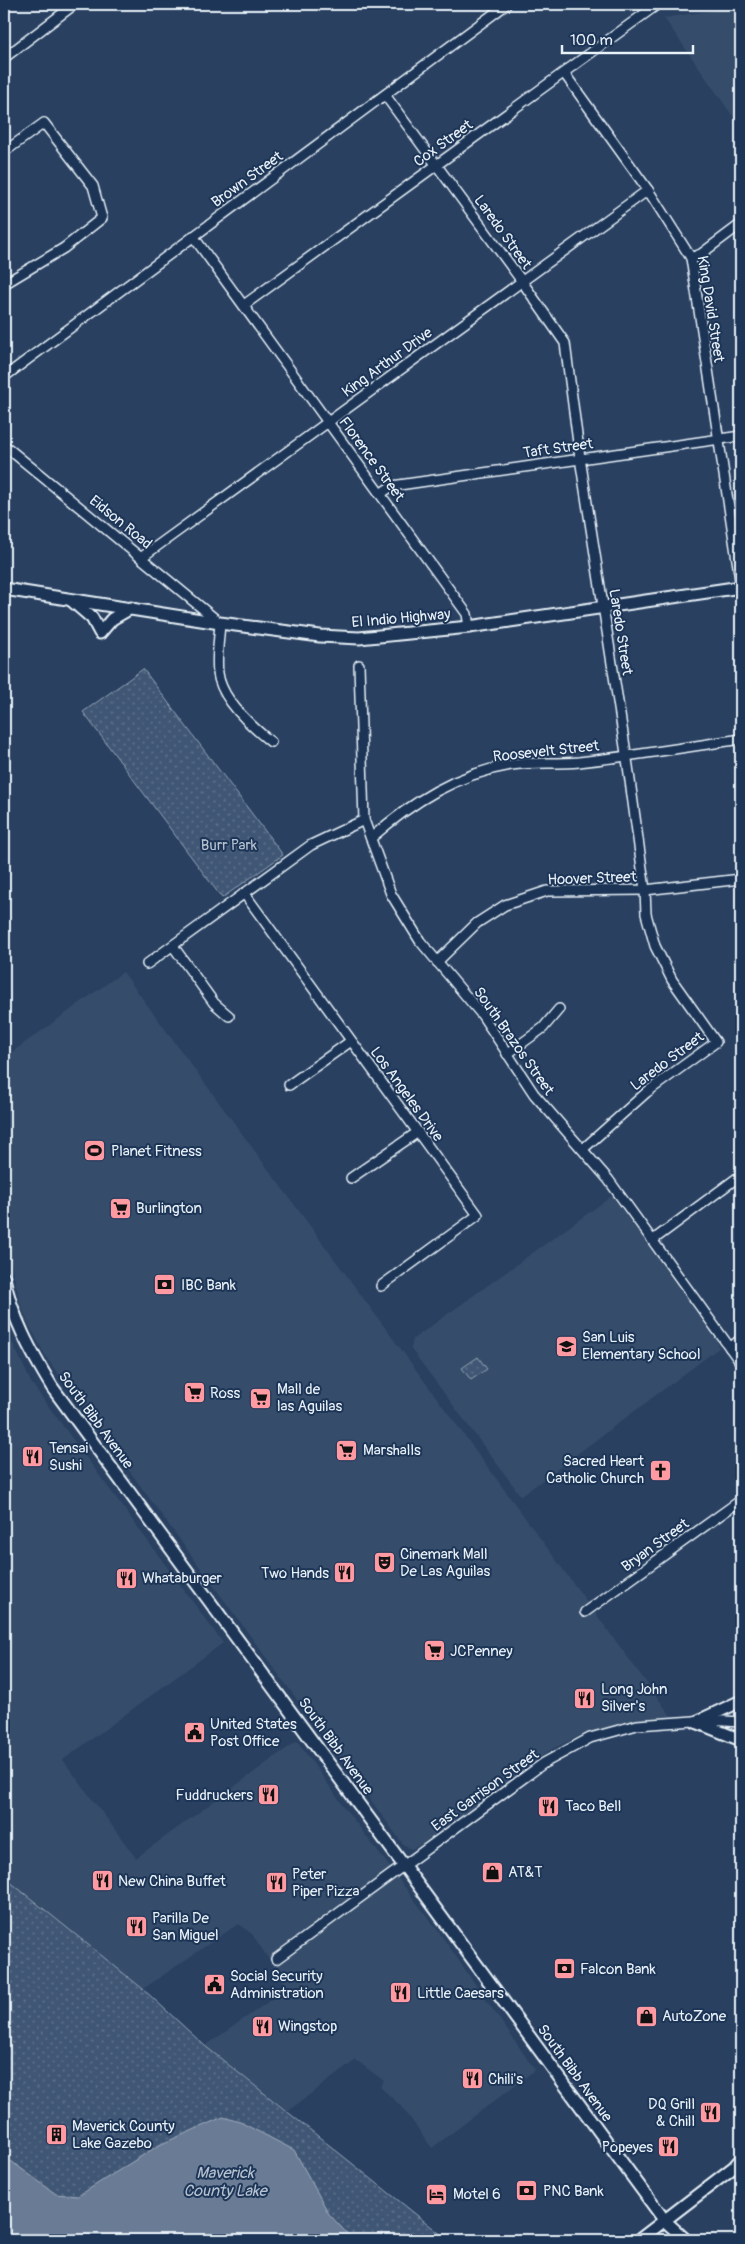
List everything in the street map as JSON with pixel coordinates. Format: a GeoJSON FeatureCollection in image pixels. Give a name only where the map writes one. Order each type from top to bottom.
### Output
{"type":"FeatureCollection","features":[{"type":"Feature","properties":{"kind":"main road","name":"El Indio Highway"},"geometry":{"type":"LineString","coordinates":[[4,589],[320,636],[359,638],[469,627],[741,587]]}},
{"type":"Feature","properties":{"kind":"main road"},"geometry":{"type":"LineString","coordinates":[[70,599],[92,618],[100,633],[112,619],[131,608]]}},
{"type":"Feature","properties":{"kind":"main road","name":"South Bibb Avenue"},"geometry":{"type":"LineString","coordinates":[[4,1278],[18,1325],[32,1354],[52,1387],[665,2221],[686,2240]]}},
{"type":"Feature","properties":{"kind":"main road"},"geometry":{"type":"LineString","coordinates":[[696,1722],[741,1701]]}},
{"type":"Feature","properties":{"kind":"main road"},"geometry":{"type":"LineString","coordinates":[[696,1722],[741,1740]]}},
{"type":"Feature","properties":{"kind":"main road"},"geometry":{"type":"LineString","coordinates":[[639,2240],[739,2164]]}},
{"type":"Feature","properties":{"kind":"street"},"geometry":{"type":"LineString","coordinates":[[4,58],[75,4]]}},
{"type":"Feature","properties":{"kind":"street","name":"Brown Street"},"geometry":{"type":"LineString","coordinates":[[4,377],[507,4]]}},
{"type":"Feature","properties":{"kind":"street","name":"Cox Street"},"geometry":{"type":"LineString","coordinates":[[244,305],[658,4]]}},
{"type":"Feature","properties":{"kind":"street","name":"King David Street"},"geometry":{"type":"LineString","coordinates":[[564,72],[648,190],[686,246],[691,258],[741,587]]}},
{"type":"Feature","properties":{"kind":"street","name":"Laredo Street"},"geometry":{"type":"LineString","coordinates":[[385,95],[521,280],[564,343],[645,890],[646,914],[655,946],[672,980],[716,1042],[648,1092],[582,1149]]}},
{"type":"Feature","properties":{"kind":"street"},"geometry":{"type":"LineString","coordinates":[[4,152],[44,123],[93,186],[102,218],[64,248],[4,284]]}},
{"type":"Feature","properties":{"kind":"street","name":"King Arthur Drive"},"geometry":{"type":"LineString","coordinates":[[142,557],[521,280],[648,190]]}},
{"type":"Feature","properties":{"kind":"street"},"geometry":{"type":"LineString","coordinates":[[691,258],[700,254],[741,224]]}},
{"type":"Feature","properties":{"kind":"street","name":"Florence Street"},"geometry":{"type":"LineString","coordinates":[[193,236],[467,614],[469,627]]}},
{"type":"Feature","properties":{"kind":"street","name":"Taft Street"},"geometry":{"type":"LineString","coordinates":[[380,494],[392,486],[741,436]]}},
{"type":"Feature","properties":{"kind":"street","name":"Eidson Road"},"geometry":{"type":"LineString","coordinates":[[4,445],[220,622]]}},
{"type":"Feature","properties":{"kind":"street"},"geometry":{"type":"LineString","coordinates":[[220,622],[218,674],[230,702],[270,742]]}},
{"type":"Feature","properties":{"kind":"street","name":"South Brazos Street"},"geometry":{"type":"LineString","coordinates":[[359,665],[364,820],[390,894],[406,921],[437,962],[482,1015],[534,1094],[608,1179],[741,1363]]}},
{"type":"Feature","properties":{"kind":"street","name":"Roosevelt Street"},"geometry":{"type":"LineString","coordinates":[[371,838],[393,819],[441,787],[488,770],[526,764],[580,762],[741,739]]}},
{"type":"Feature","properties":{"kind":"street"},"geometry":{"type":"LineString","coordinates":[[147,964],[311,845],[364,820]]}},
{"type":"Feature","properties":{"kind":"street","name":"Hoover Street"},"geometry":{"type":"LineString","coordinates":[[437,962],[477,923],[505,905],[547,891],[645,890],[741,879]]}},
{"type":"Feature","properties":{"kind":"street","name":"Los Angeles Drive"},"geometry":{"type":"LineString","coordinates":[[244,893],[478,1215],[381,1286]]}},
{"type":"Feature","properties":{"kind":"street"},"geometry":{"type":"LineString","coordinates":[[173,946],[214,1003],[229,1016]]}},
{"type":"Feature","properties":{"kind":"street"},"geometry":{"type":"LineString","coordinates":[[506,1054],[543,1028],[559,1008]]}},
{"type":"Feature","properties":{"kind":"street"},"geometry":{"type":"LineString","coordinates":[[289,1085],[352,1041]]}},
{"type":"Feature","properties":{"kind":"street"},"geometry":{"type":"LineString","coordinates":[[351,1178],[418,1132]]}},
{"type":"Feature","properties":{"kind":"street"},"geometry":{"type":"LineString","coordinates":[[653,1240],[741,1175]]}},
{"type":"Feature","properties":{"kind":"street"},"geometry":{"type":"LineString","coordinates":[[730,1348],[741,1339]]}},
{"type":"Feature","properties":{"kind":"street","name":"Bryan Street"},"geometry":{"type":"LineString","coordinates":[[585,1612],[741,1500]]}},
{"type":"Feature","properties":{"kind":"street","name":"East Garrison Street"},"geometry":{"type":"LineString","coordinates":[[276,1959],[544,1763],[564,1751],[590,1738],[637,1725],[708,1720],[741,1722]]}},
{"type":"Feature","properties":{"kind":"shaded area"},"geometry":{"type":"Polygon","coordinates":[[[741,6],[741,128],[664,18],[741,6]]]}},
{"type":"Feature","properties":{"kind":"shaded area"},"geometry":{"type":"Polygon","coordinates":[[[123,972],[671,1716],[638,1719],[583,1734],[550,1750],[421,1845],[411,1849],[403,1844],[48,1360],[29,1325],[20,1302],[4,1233],[4,1058],[123,972]]]}},
{"type":"Feature","properties":{"kind":"shaded area","name":"San Luis Elementary School"},"geometry":{"type":"Polygon","coordinates":[[[612,1196],[717,1341],[719,1348],[521,1496],[411,1349],[413,1339],[612,1196]]]}},
{"type":"Feature","properties":{"kind":"shaded area"},"geometry":{"type":"Polygon","coordinates":[[[4,1325],[32,1384],[223,1643],[63,1760],[136,1858],[297,1741],[347,1811],[441,1935],[535,2070],[432,2148],[402,2107],[380,2087],[384,2081],[356,2060],[288,2111],[205,2046],[288,1988],[252,1934],[238,1924],[143,1989],[4,1877],[4,1325]]]}},
{"type":"Feature","properties":{"kind":"green space","name":"Burr Park"},"geometry":{"type":"Polygon","coordinates":[[[143,669],[283,855],[222,898],[83,712],[143,669]]]}},
{"type":"Feature","properties":{"kind":"green space"},"geometry":{"type":"Polygon","coordinates":[[[478,1357],[487,1369],[471,1380],[462,1368],[478,1357]]]}},
{"type":"Feature","properties":{"kind":"green space"},"geometry":{"type":"Polygon","coordinates":[[[4,1877],[143,1989],[205,2046],[448,2240],[4,2240],[4,1877]]]}},
{"type":"Feature","properties":{"kind":"water","name":"Maverick County Lake"},"geometry":{"type":"Polygon","coordinates":[[[223,2117],[240,2122],[294,2150],[329,2214],[353,2240],[4,2240],[4,2156],[56,2194],[78,2196],[159,2145],[223,2117]]]}},
{"type":"Feature","properties":{"kind":"place","name":"Planet Fitness"},"geometry":{"type":"Point","coordinates":[95,1151]}},
{"type":"Feature","properties":{"kind":"place","name":"Burlington"},"geometry":{"type":"Point","coordinates":[120,1208]}},
{"type":"Feature","properties":{"kind":"place","name":"IBC Bank"},"geometry":{"type":"Point","coordinates":[165,1285]}},
{"type":"Feature","properties":{"kind":"place","name":"San Luis Elementary School"},"geometry":{"type":"Point","coordinates":[566,1346]}},
{"type":"Feature","properties":{"kind":"place","name":"Ross"},"geometry":{"type":"Point","coordinates":[194,1393]}},
{"type":"Feature","properties":{"kind":"place","name":"Mall de las Aguilas"},"geometry":{"type":"Point","coordinates":[261,1398]}},
{"type":"Feature","properties":{"kind":"place","name":"Marshalls"},"geometry":{"type":"Point","coordinates":[347,1450]}},
{"type":"Feature","properties":{"kind":"place","name":"Tensai Sushi"},"geometry":{"type":"Point","coordinates":[33,1457]}},
{"type":"Feature","properties":{"kind":"place","name":"Sacred Heart Catholic Church"},"geometry":{"type":"Point","coordinates":[660,1470]}},
{"type":"Feature","properties":{"kind":"place","name":"Cinemark Mall De Las Aguilas"},"geometry":{"type":"Point","coordinates":[384,1563]}},
{"type":"Feature","properties":{"kind":"place","name":"Two Hands"},"geometry":{"type":"Point","coordinates":[345,1573]}},
{"type":"Feature","properties":{"kind":"place","name":"Whataburger"},"geometry":{"type":"Point","coordinates":[126,1578]}},
{"type":"Feature","properties":{"kind":"place","name":"JCPenney"},"geometry":{"type":"Point","coordinates":[434,1651]}},
{"type":"Feature","properties":{"kind":"place","name":"Long John Silver's"},"geometry":{"type":"Point","coordinates":[585,1698]}},
{"type":"Feature","properties":{"kind":"place","name":"United States Post Office"},"geometry":{"type":"Point","coordinates":[194,1733]}},
{"type":"Feature","properties":{"kind":"place","name":"Fuddruckers"},"geometry":{"type":"Point","coordinates":[269,1795]}},
{"type":"Feature","properties":{"kind":"place","name":"Taco Bell"},"geometry":{"type":"Point","coordinates":[549,1806]}},
{"type":"Feature","properties":{"kind":"place","name":"AT&T"},"geometry":{"type":"Point","coordinates":[492,1872]}},
{"type":"Feature","properties":{"kind":"place","name":"New China Buffet"},"geometry":{"type":"Point","coordinates":[102,1881]}},
{"type":"Feature","properties":{"kind":"place","name":"Peter Piper Pizza"},"geometry":{"type":"Point","coordinates":[276,1883]}},
{"type":"Feature","properties":{"kind":"place","name":"Parilla De San Miguel"},"geometry":{"type":"Point","coordinates":[136,1927]}},
{"type":"Feature","properties":{"kind":"place","name":"Falcon Bank"},"geometry":{"type":"Point","coordinates":[564,1969]}},
{"type":"Feature","properties":{"kind":"place","name":"Social Security Administration"},"geometry":{"type":"Point","coordinates":[214,1985]}},
{"type":"Feature","properties":{"kind":"place","name":"Little Caesars"},"geometry":{"type":"Point","coordinates":[401,1993]}},
{"type":"Feature","properties":{"kind":"place","name":"AutoZone"},"geometry":{"type":"Point","coordinates":[646,2016]}},
{"type":"Feature","properties":{"kind":"place","name":"Wingstop"},"geometry":{"type":"Point","coordinates":[262,2026]}},
{"type":"Feature","properties":{"kind":"place","name":"Chili's"},"geometry":{"type":"Point","coordinates":[472,2079]}},
{"type":"Feature","properties":{"kind":"place","name":"DQ Grill & Chill"},"geometry":{"type":"Point","coordinates":[711,2113]}},
{"type":"Feature","properties":{"kind":"place","name":"Maverick County Lake Gazebo"},"geometry":{"type":"Point","coordinates":[56,2135]}},
{"type":"Feature","properties":{"kind":"place","name":"Popeyes"},"geometry":{"type":"Point","coordinates":[669,2147]}},
{"type":"Feature","properties":{"kind":"place","name":"PNC Bank"},"geometry":{"type":"Point","coordinates":[527,2191]}},
{"type":"Feature","properties":{"kind":"place","name":"Motel 6"},"geometry":{"type":"Point","coordinates":[437,2194]}}]}
